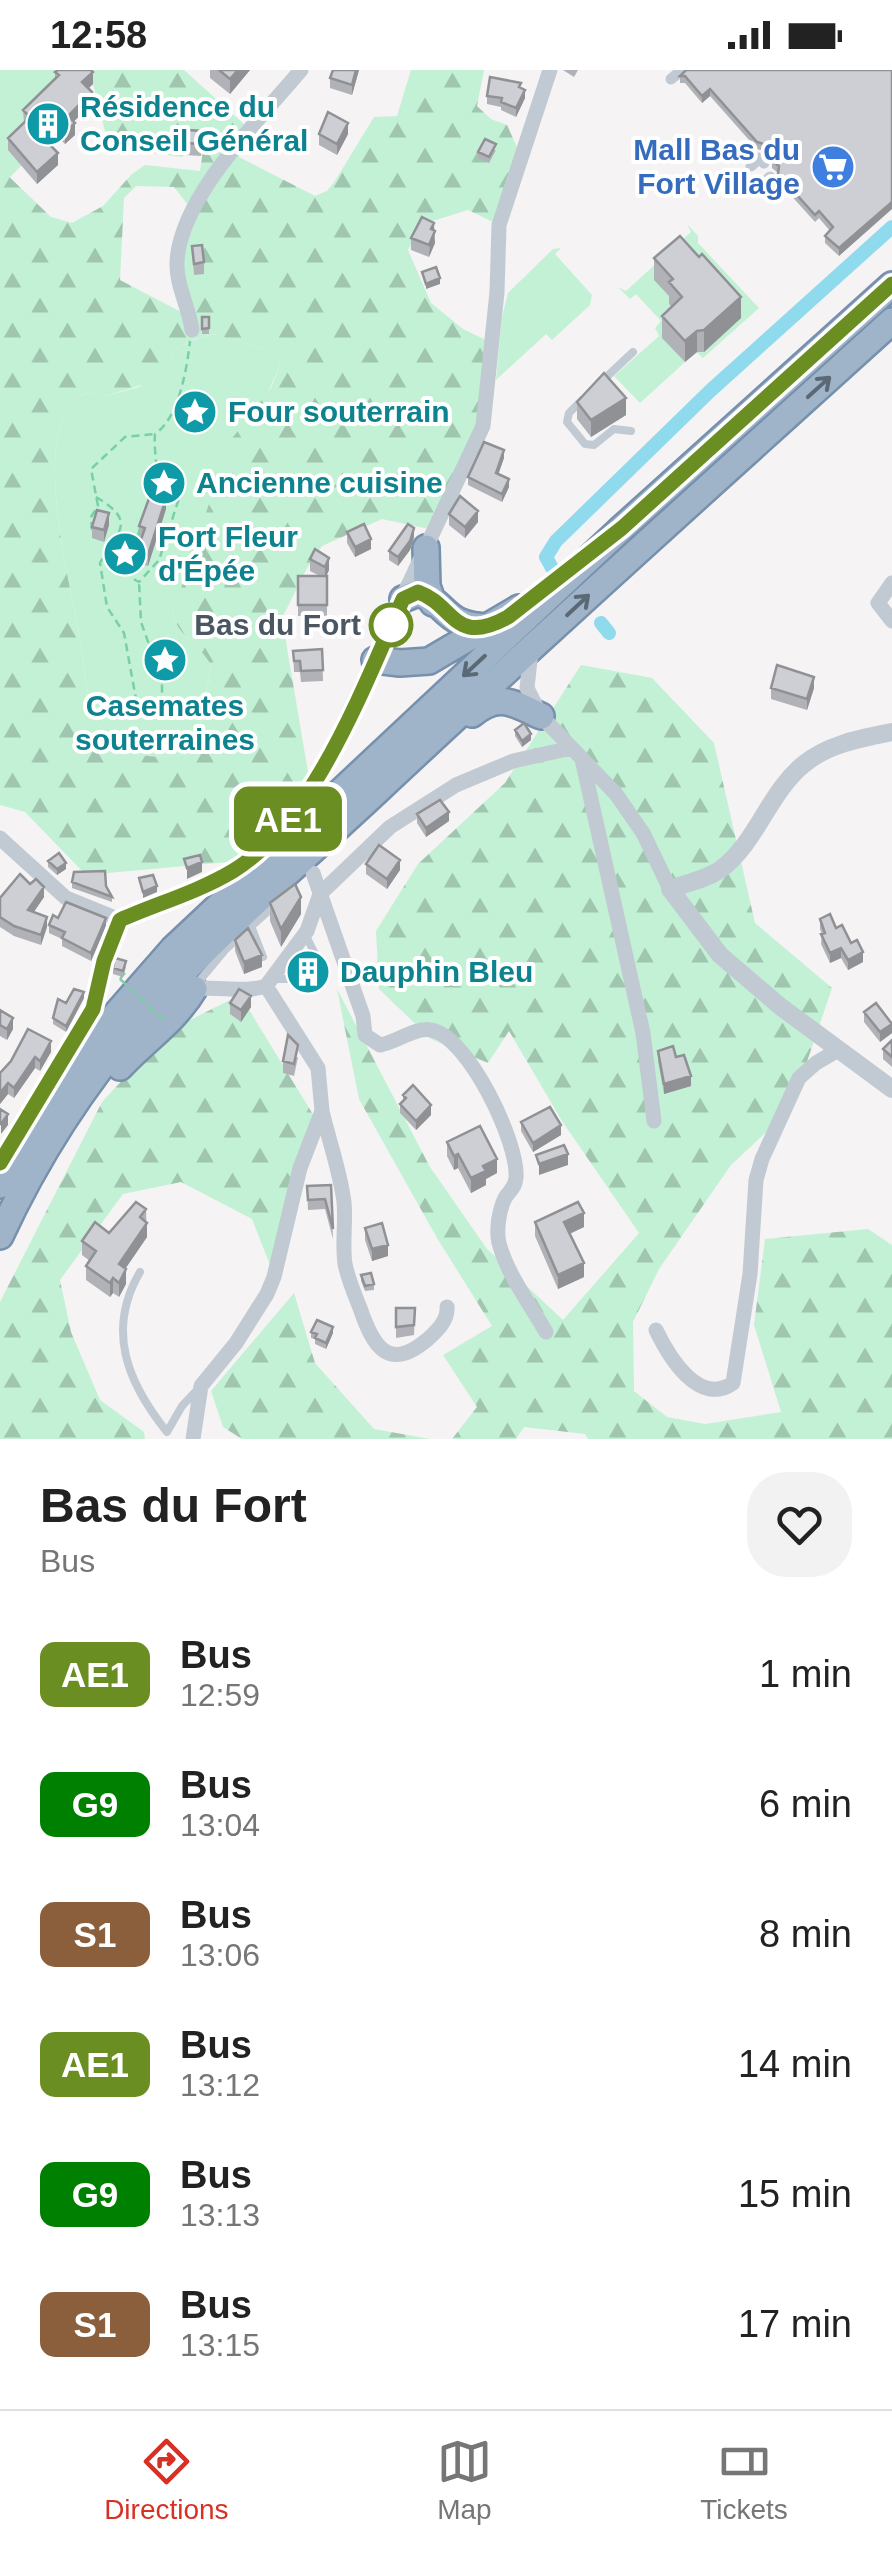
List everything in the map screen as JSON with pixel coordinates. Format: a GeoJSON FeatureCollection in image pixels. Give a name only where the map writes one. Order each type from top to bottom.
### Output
{"type":"FeatureCollection","features":[{"type":"Feature","properties":{"kind":"highway"},"geometry":{"type":"LineString","coordinates":[[0,1185],[76,1060],[124,1000],[173,949],[622,528],[892,284]]}},
{"type":"Feature","properties":{"kind":"highway"},"geometry":{"type":"LineString","coordinates":[[0,1236],[44,1153],[95,1074],[140,1018],[403,766],[892,322]]}},
{"type":"Feature","properties":{"kind":"highway"},"geometry":{"type":"LineString","coordinates":[[376,660],[429,660],[508,617],[622,528]]}},
{"type":"Feature","properties":{"kind":"highway"},"geometry":{"type":"LineString","coordinates":[[426,548],[427,586],[433,603]]}},
{"type":"Feature","properties":{"kind":"highway"},"geometry":{"type":"LineString","coordinates":[[403,599],[418,592],[452,620],[490,627]]}},
{"type":"Feature","properties":{"kind":"highway"},"geometry":{"type":"LineString","coordinates":[[438,735],[486,703],[508,701],[541,716]]}},
{"type":"Feature","properties":{"kind":"highway"},"geometry":{"type":"LineString","coordinates":[[311,884],[403,766]]}},
{"type":"Feature","properties":{"kind":"highway"},"geometry":{"type":"LineString","coordinates":[[173,949],[180,929],[233,871]]}},
{"type":"Feature","properties":{"kind":"highway"},"geometry":{"type":"LineString","coordinates":[[44,1153],[140,1044],[178,1014],[194,989]]}},
{"type":"Feature","properties":{"kind":"street"},"geometry":{"type":"LineString","coordinates":[[192,330],[178,275],[183,230],[202,192],[301,70]]}},
{"type":"Feature","properties":{"kind":"street"},"geometry":{"type":"LineString","coordinates":[[0,1163],[93,1009],[104,961],[120,920],[233,871],[276,832],[318,776],[483,426],[500,225],[550,70]]}},
{"type":"Feature","properties":{"kind":"street"},"geometry":{"type":"LineString","coordinates":[[892,584],[878,603],[892,621]]}},
{"type":"Feature","properties":{"kind":"street"},"geometry":{"type":"LineString","coordinates":[[531,648],[527,688],[541,716],[616,794],[670,888],[720,955],[892,1089]]}},
{"type":"Feature","properties":{"kind":"street"},"geometry":{"type":"LineString","coordinates":[[670,888],[709,876],[736,856],[785,784],[806,762],[834,747],[892,732]]}},
{"type":"Feature","properties":{"kind":"street"},"geometry":{"type":"LineString","coordinates":[[194,989],[269,983],[304,934],[311,884],[456,785],[514,761],[576,754]]}},
{"type":"Feature","properties":{"kind":"street"},"geometry":{"type":"LineString","coordinates":[[576,754],[642,1033],[654,1121]]}},
{"type":"Feature","properties":{"kind":"street"},"geometry":{"type":"LineString","coordinates":[[0,838],[6,857],[66,898],[120,920]]}},
{"type":"Feature","properties":{"kind":"street"},"geometry":{"type":"LineString","coordinates":[[311,884],[364,1016],[365,1034],[380,1045],[428,1028],[441,1033],[458,1049],[499,1112],[516,1167],[515,1184],[504,1199],[499,1216],[498,1240],[507,1264],[546,1332]]}},
{"type":"Feature","properties":{"kind":"street"},"geometry":{"type":"LineString","coordinates":[[269,983],[318,1068],[322,1112],[343,1198],[348,1278],[374,1342],[382,1352],[392,1355],[410,1352],[440,1326],[448,1315],[447,1307]]}},
{"type":"Feature","properties":{"kind":"street"},"geometry":{"type":"LineString","coordinates":[[656,1330],[679,1368],[693,1380],[711,1390],[723,1390],[734,1383],[750,1274],[756,1180],[762,1159],[799,1078],[816,1062],[838,1050]]}},
{"type":"Feature","properties":{"kind":"street"},"geometry":{"type":"LineString","coordinates":[[192,1439],[201,1386],[236,1344],[267,1294],[284,1244],[300,1168],[322,1112]]}},
{"type":"Feature","properties":{"kind":"lane"},"geometry":{"type":"LineString","coordinates":[[598,386],[633,352]]}},
{"type":"Feature","properties":{"kind":"lane"},"geometry":{"type":"LineString","coordinates":[[583,399],[566,419],[586,444],[594,444],[614,429],[630,431]]}},
{"type":"Feature","properties":{"kind":"lane"},"geometry":{"type":"LineString","coordinates":[[194,989],[226,949],[288,894]]}},
{"type":"Feature","properties":{"kind":"lane"},"geometry":{"type":"LineString","coordinates":[[252,926],[263,957]]}},
{"type":"Feature","properties":{"kind":"lane"},"geometry":{"type":"LineString","coordinates":[[269,983],[297,979],[316,962],[304,934]]}},
{"type":"Feature","properties":{"kind":"lane"},"geometry":{"type":"LineString","coordinates":[[140,1272],[128,1292],[121,1319],[126,1360],[166,1436]]}},
{"type":"Feature","properties":{"kind":"lane"},"geometry":{"type":"LineString","coordinates":[[166,1436],[182,1406],[201,1386]]}},
{"type":"Feature","properties":{"kind":"path"},"geometry":{"type":"LineString","coordinates":[[92,530],[92,517],[98,513],[90,469],[125,437],[155,434],[164,428],[186,377],[192,330]]}},
{"type":"Feature","properties":{"kind":"path"},"geometry":{"type":"LineString","coordinates":[[152,496],[157,486],[155,434]]}},
{"type":"Feature","properties":{"kind":"path"},"geometry":{"type":"LineString","coordinates":[[138,582],[159,560],[182,489]]}},
{"type":"Feature","properties":{"kind":"path"},"geometry":{"type":"LineString","coordinates":[[96,496],[120,513],[122,520],[117,539],[100,563],[107,608],[124,632],[138,710],[154,719],[162,714],[163,689],[142,622],[132,558],[141,523]]}},
{"type":"Feature","properties":{"kind":"path"},"geometry":{"type":"LineString","coordinates":[[127,970],[120,979],[165,1022]]}},
{"type":"Feature","properties":{"kind":"green space"},"geometry":{"type":"Polygon","coordinates":[[[0,70],[70,70],[30,128],[23,164],[9,178],[0,168],[0,70]]]}},
{"type":"Feature","properties":{"kind":"green space"},"geometry":{"type":"Polygon","coordinates":[[[78,70],[184,70],[245,125],[239,157],[315,196],[327,191],[335,181],[374,117],[397,116],[411,70],[484,70],[477,106],[491,119],[507,125],[522,158],[499,225],[468,210],[423,224],[408,250],[431,303],[463,329],[492,343],[486,403],[434,530],[382,519],[322,546],[282,618],[309,778],[290,808],[234,861],[86,875],[25,812],[0,805],[0,168],[51,217],[72,223],[103,206],[145,165],[200,171],[204,143],[186,141],[183,157],[130,150],[106,135],[93,84],[78,70]],[[136,186],[124,198],[120,280],[183,313],[173,259],[176,234],[188,205],[174,187],[136,186]],[[213,334],[176,349],[166,367],[145,384],[105,396],[91,393],[79,397],[61,423],[56,449],[57,512],[94,713],[113,743],[144,756],[185,754],[195,749],[201,739],[200,717],[211,665],[183,634],[173,612],[230,441],[271,388],[280,365],[276,352],[213,334]]]}},
{"type":"Feature","properties":{"kind":"green space"},"geometry":{"type":"Polygon","coordinates":[[[687,224],[698,236],[698,243],[759,308],[703,358],[696,352],[640,403],[614,376],[659,336],[655,328],[661,321],[636,294],[630,299],[618,287],[626,291],[691,232],[687,224]]]}},
{"type":"Feature","properties":{"kind":"green space"},"geometry":{"type":"Polygon","coordinates":[[[561,248],[555,254],[592,295],[590,305],[552,340],[546,334],[496,380],[508,293],[553,249],[561,248]]]}},
{"type":"Feature","properties":{"kind":"green space"},"geometry":{"type":"Polygon","coordinates":[[[892,302],[827,365],[296,846],[625,540],[892,302]]]}},
{"type":"Feature","properties":{"kind":"green space"},"geometry":{"type":"Polygon","coordinates":[[[213,334],[276,352],[280,365],[173,612],[183,634],[211,664],[200,717],[200,742],[185,754],[144,756],[113,743],[94,713],[57,512],[56,449],[61,423],[79,397],[92,393],[105,396],[139,387],[166,367],[176,349],[213,334]]]}},
{"type":"Feature","properties":{"kind":"green space"},"geometry":{"type":"Polygon","coordinates":[[[581,665],[652,678],[714,743],[755,923],[832,988],[791,1109],[731,1165],[659,1269],[633,1322],[634,1391],[667,1417],[705,1424],[781,1412],[754,1325],[765,1239],[868,1229],[892,1245],[892,1439],[588,1439],[585,1434],[524,1427],[516,1439],[452,1439],[477,1407],[443,1355],[492,1326],[359,1099],[337,989],[430,1167],[487,1249],[563,1320],[639,1233],[562,1121],[509,1031],[488,1063],[431,1039],[379,989],[376,931],[418,864],[505,783],[581,665]]]}},
{"type":"Feature","properties":{"kind":"green space"},"geometry":{"type":"Polygon","coordinates":[[[240,995],[314,1116],[272,1270],[252,1219],[181,1182],[123,1194],[60,1280],[71,1332],[100,1400],[144,1432],[145,1439],[0,1439],[0,1302],[102,1102],[168,1031],[240,995]]]}},
{"type":"Feature","properties":{"kind":"green space"},"geometry":{"type":"Polygon","coordinates":[[[294,1293],[315,1363],[374,1429],[430,1439],[242,1439],[223,1427],[211,1391],[294,1293]]]}},
{"type":"Feature","properties":{"kind":"building","name":"Résidence du Conseil Général"},"geometry":{"type":"Polygon","coordinates":[[[91,70],[82,82],[92,92],[68,116],[75,123],[65,132],[59,126],[44,139],[58,153],[37,172],[8,138],[30,117],[23,110],[59,75],[55,72],[91,70]]]}},
{"type":"Feature","properties":{"kind":"building"},"geometry":{"type":"Polygon","coordinates":[[[219,70],[238,70],[230,79],[219,70]]]}},
{"type":"Feature","properties":{"kind":"building"},"geometry":{"type":"Polygon","coordinates":[[[333,70],[356,70],[352,85],[330,78],[333,70]]]}},
{"type":"Feature","properties":{"kind":"building","name":"Mall Bas du Fort Village"},"geometry":{"type":"Polygon","coordinates":[[[686,70],[892,70],[892,202],[839,248],[825,236],[833,227],[819,211],[815,215],[778,174],[779,166],[772,161],[773,153],[767,145],[757,142],[710,89],[702,96],[685,76],[680,76],[686,70]]]}},
{"type":"Feature","properties":{"kind":"building"},"geometry":{"type":"Polygon","coordinates":[[[490,77],[521,83],[519,87],[525,90],[516,108],[501,102],[502,98],[487,96],[490,77]]]}},
{"type":"Feature","properties":{"kind":"building"},"geometry":{"type":"Polygon","coordinates":[[[328,112],[348,123],[337,144],[319,134],[328,112]]]}},
{"type":"Feature","properties":{"kind":"building"},"geometry":{"type":"Polygon","coordinates":[[[187,130],[203,131],[201,144],[186,143],[187,130]]]}},
{"type":"Feature","properties":{"kind":"building"},"geometry":{"type":"Polygon","coordinates":[[[485,139],[496,144],[489,157],[478,152],[485,139]]]}},
{"type":"Feature","properties":{"kind":"building"},"geometry":{"type":"Polygon","coordinates":[[[422,217],[434,223],[429,245],[411,238],[422,217]]]}},
{"type":"Feature","properties":{"kind":"building"},"geometry":{"type":"Polygon","coordinates":[[[680,236],[741,297],[704,330],[685,341],[662,316],[682,297],[669,282],[673,279],[654,258],[680,236]]]}},
{"type":"Feature","properties":{"kind":"building"},"geometry":{"type":"Polygon","coordinates":[[[202,245],[204,262],[194,264],[192,246],[202,245]]]}},
{"type":"Feature","properties":{"kind":"building"},"geometry":{"type":"Polygon","coordinates":[[[436,267],[440,278],[426,284],[422,272],[436,267]]]}},
{"type":"Feature","properties":{"kind":"building"},"geometry":{"type":"Polygon","coordinates":[[[202,317],[209,317],[209,328],[202,329],[202,317]]]}},
{"type":"Feature","properties":{"kind":"building"},"geometry":{"type":"Polygon","coordinates":[[[604,373],[626,398],[591,420],[577,402],[604,373]]]}},
{"type":"Feature","properties":{"kind":"building"},"geometry":{"type":"Polygon","coordinates":[[[484,442],[504,450],[496,473],[509,479],[502,494],[468,477],[484,442]]]}},
{"type":"Feature","properties":{"kind":"building"},"geometry":{"type":"Polygon","coordinates":[[[151,493],[166,498],[148,555],[137,551],[145,528],[139,526],[151,493]]]}},
{"type":"Feature","properties":{"kind":"building"},"geometry":{"type":"Polygon","coordinates":[[[460,496],[478,511],[465,527],[449,514],[460,496]]]}},
{"type":"Feature","properties":{"kind":"building"},"geometry":{"type":"Polygon","coordinates":[[[97,510],[109,513],[104,530],[92,527],[97,510]]]}},
{"type":"Feature","properties":{"kind":"building"},"geometry":{"type":"Polygon","coordinates":[[[364,524],[371,539],[355,547],[347,532],[364,524]]]}},
{"type":"Feature","properties":{"kind":"building"},"geometry":{"type":"Polygon","coordinates":[[[408,524],[414,528],[398,557],[389,551],[408,524]]]}},
{"type":"Feature","properties":{"kind":"building"},"geometry":{"type":"Polygon","coordinates":[[[315,549],[329,558],[325,567],[310,559],[315,549]]]}},
{"type":"Feature","properties":{"kind":"building"},"geometry":{"type":"Polygon","coordinates":[[[298,576],[327,576],[327,605],[298,605],[298,576]]]}},
{"type":"Feature","properties":{"kind":"building"},"geometry":{"type":"Polygon","coordinates":[[[322,649],[323,670],[301,671],[300,661],[294,661],[293,651],[322,649]]]}},
{"type":"Feature","properties":{"kind":"building"},"geometry":{"type":"Polygon","coordinates":[[[777,665],[814,677],[807,699],[771,688],[777,665]]]}},
{"type":"Feature","properties":{"kind":"building"},"geometry":{"type":"Polygon","coordinates":[[[524,723],[531,734],[522,741],[515,730],[524,723]]]}},
{"type":"Feature","properties":{"kind":"building"},"geometry":{"type":"Polygon","coordinates":[[[440,800],[449,812],[426,828],[417,814],[440,800]]]}},
{"type":"Feature","properties":{"kind":"building"},"geometry":{"type":"Polygon","coordinates":[[[379,845],[400,860],[387,879],[366,864],[379,845]]]}},
{"type":"Feature","properties":{"kind":"building"},"geometry":{"type":"Polygon","coordinates":[[[59,853],[66,863],[57,869],[48,861],[59,853]]]}},
{"type":"Feature","properties":{"kind":"building"},"geometry":{"type":"Polygon","coordinates":[[[200,855],[202,862],[187,868],[184,859],[200,855]]]}},
{"type":"Feature","properties":{"kind":"building"},"geometry":{"type":"Polygon","coordinates":[[[105,871],[112,897],[72,882],[74,872],[105,871]]]}},
{"type":"Feature","properties":{"kind":"building"},"geometry":{"type":"Polygon","coordinates":[[[20,874],[30,884],[36,879],[44,887],[28,910],[47,917],[41,935],[0,917],[0,898],[20,874]]]}},
{"type":"Feature","properties":{"kind":"building"},"geometry":{"type":"Polygon","coordinates":[[[153,875],[157,886],[143,892],[139,878],[153,875]]]}},
{"type":"Feature","properties":{"kind":"building"},"geometry":{"type":"Polygon","coordinates":[[[295,884],[301,897],[281,929],[270,903],[295,884]]]}},
{"type":"Feature","properties":{"kind":"building"},"geometry":{"type":"Polygon","coordinates":[[[66,902],[106,918],[91,953],[62,938],[65,932],[49,925],[53,915],[58,918],[66,902]]]}},
{"type":"Feature","properties":{"kind":"building"},"geometry":{"type":"Polygon","coordinates":[[[830,914],[836,928],[842,925],[851,943],[857,940],[863,952],[848,960],[841,948],[830,953],[821,934],[825,933],[820,919],[830,914]]]}},
{"type":"Feature","properties":{"kind":"building"},"geometry":{"type":"Polygon","coordinates":[[[248,928],[262,955],[244,962],[235,940],[248,928]]]}},
{"type":"Feature","properties":{"kind":"building"},"geometry":{"type":"Polygon","coordinates":[[[115,958],[126,961],[123,971],[113,968],[115,958]]]}},
{"type":"Feature","properties":{"kind":"building"},"geometry":{"type":"Polygon","coordinates":[[[316,959],[323,965],[314,974],[307,968],[316,959]]]}},
{"type":"Feature","properties":{"kind":"building"},"geometry":{"type":"Polygon","coordinates":[[[74,989],[84,992],[66,1026],[53,1018],[58,999],[66,1003],[74,989]]]}},
{"type":"Feature","properties":{"kind":"building"},"geometry":{"type":"Polygon","coordinates":[[[239,989],[251,996],[241,1010],[230,1003],[239,989]]]}},
{"type":"Feature","properties":{"kind":"building"},"geometry":{"type":"Polygon","coordinates":[[[876,1003],[892,1024],[880,1032],[864,1012],[876,1003]]]}},
{"type":"Feature","properties":{"kind":"building"},"geometry":{"type":"Polygon","coordinates":[[[0,1010],[13,1018],[7,1029],[0,1025],[0,1010]]]}},
{"type":"Feature","properties":{"kind":"building"},"geometry":{"type":"Polygon","coordinates":[[[28,1029],[51,1041],[40,1061],[35,1057],[14,1088],[8,1083],[0,1093],[0,1073],[28,1029]]]}},
{"type":"Feature","properties":{"kind":"building"},"geometry":{"type":"Polygon","coordinates":[[[288,1035],[298,1045],[294,1064],[283,1061],[288,1035]]]}},
{"type":"Feature","properties":{"kind":"building"},"geometry":{"type":"Polygon","coordinates":[[[892,1040],[892,1057],[883,1049],[892,1040]]]}},
{"type":"Feature","properties":{"kind":"building"},"geometry":{"type":"Polygon","coordinates":[[[673,1046],[676,1057],[684,1055],[691,1076],[664,1084],[658,1051],[673,1046]]]}},
{"type":"Feature","properties":{"kind":"building"},"geometry":{"type":"Polygon","coordinates":[[[413,1085],[431,1105],[416,1121],[400,1104],[413,1085]]]}},
{"type":"Feature","properties":{"kind":"building"},"geometry":{"type":"Polygon","coordinates":[[[550,1107],[561,1125],[533,1143],[521,1122],[550,1107]]]}},
{"type":"Feature","properties":{"kind":"building"},"geometry":{"type":"Polygon","coordinates":[[[0,1109],[8,1114],[1,1124],[0,1123],[0,1109]]]}},
{"type":"Feature","properties":{"kind":"building"},"geometry":{"type":"Polygon","coordinates":[[[480,1126],[497,1159],[483,1166],[486,1171],[471,1178],[447,1142],[480,1126]]]}},
{"type":"Feature","properties":{"kind":"building"},"geometry":{"type":"Polygon","coordinates":[[[564,1145],[568,1154],[539,1164],[536,1155],[564,1145]]]}},
{"type":"Feature","properties":{"kind":"building"},"geometry":{"type":"Polygon","coordinates":[[[331,1185],[333,1229],[325,1199],[308,1200],[307,1186],[331,1185]]]}},
{"type":"Feature","properties":{"kind":"building"},"geometry":{"type":"Polygon","coordinates":[[[136,1202],[146,1209],[140,1217],[147,1223],[119,1264],[126,1269],[119,1283],[113,1278],[110,1283],[86,1266],[96,1251],[82,1241],[95,1222],[109,1233],[136,1202]]]}},
{"type":"Feature","properties":{"kind":"building"},"geometry":{"type":"Polygon","coordinates":[[[578,1202],[584,1213],[564,1222],[584,1263],[558,1275],[535,1222],[578,1202]]]}},
{"type":"Feature","properties":{"kind":"building"},"geometry":{"type":"Polygon","coordinates":[[[382,1223],[388,1245],[372,1249],[365,1228],[382,1223]]]}},
{"type":"Feature","properties":{"kind":"building"},"geometry":{"type":"Polygon","coordinates":[[[371,1273],[374,1284],[365,1286],[361,1275],[371,1273]]]}},
{"type":"Feature","properties":{"kind":"building"},"geometry":{"type":"Polygon","coordinates":[[[396,1308],[415,1308],[414,1325],[396,1327],[396,1308]]]}},
{"type":"Feature","properties":{"kind":"building"},"geometry":{"type":"Polygon","coordinates":[[[317,1320],[333,1327],[326,1343],[311,1332],[317,1320]]]}},
{"type":"Feature","properties":{"kind":"waterway"},"geometry":{"type":"LineString","coordinates":[[552,568],[546,557],[556,541],[710,391],[892,227]]}},
{"type":"Feature","properties":{"kind":"waterway"},"geometry":{"type":"LineString","coordinates":[[601,623],[609,633]]}},
{"type":"Feature","properties":{"kind":"bus line","name":"AE1"},"geometry":{"type":"LineString","coordinates":[[0,1163],[93,1009],[104,961],[120,920],[233,871],[276,832],[318,776],[403,599],[418,592],[452,620],[472,626],[490,627],[508,617],[622,528],[892,284]]}},
{"type":"Feature","properties":{"kind":"place","name":"Résidence du Conseil Général"},"geometry":{"type":"Point","coordinates":[48,124]}},
{"type":"Feature","properties":{"kind":"place","name":"Mall Bas du Fort Village"},"geometry":{"type":"Point","coordinates":[833,167]}},
{"type":"Feature","properties":{"kind":"place","name":"Four souterrain"},"geometry":{"type":"Point","coordinates":[195,412]}},
{"type":"Feature","properties":{"kind":"place","name":"Ancienne cuisine"},"geometry":{"type":"Point","coordinates":[164,483]}},
{"type":"Feature","properties":{"kind":"place","name":"Fort Fleur d'Épée"},"geometry":{"type":"Point","coordinates":[125,554]}},
{"type":"Feature","properties":{"kind":"place","name":"Bas du Fort"},"geometry":{"type":"Point","coordinates":[391,625]}},
{"type":"Feature","properties":{"kind":"place","name":"Casemates souterraines"},"geometry":{"type":"Point","coordinates":[165,660]}},
{"type":"Feature","properties":{"kind":"place","name":"Dauphin Bleu"},"geometry":{"type":"Point","coordinates":[308,972]}}]}
